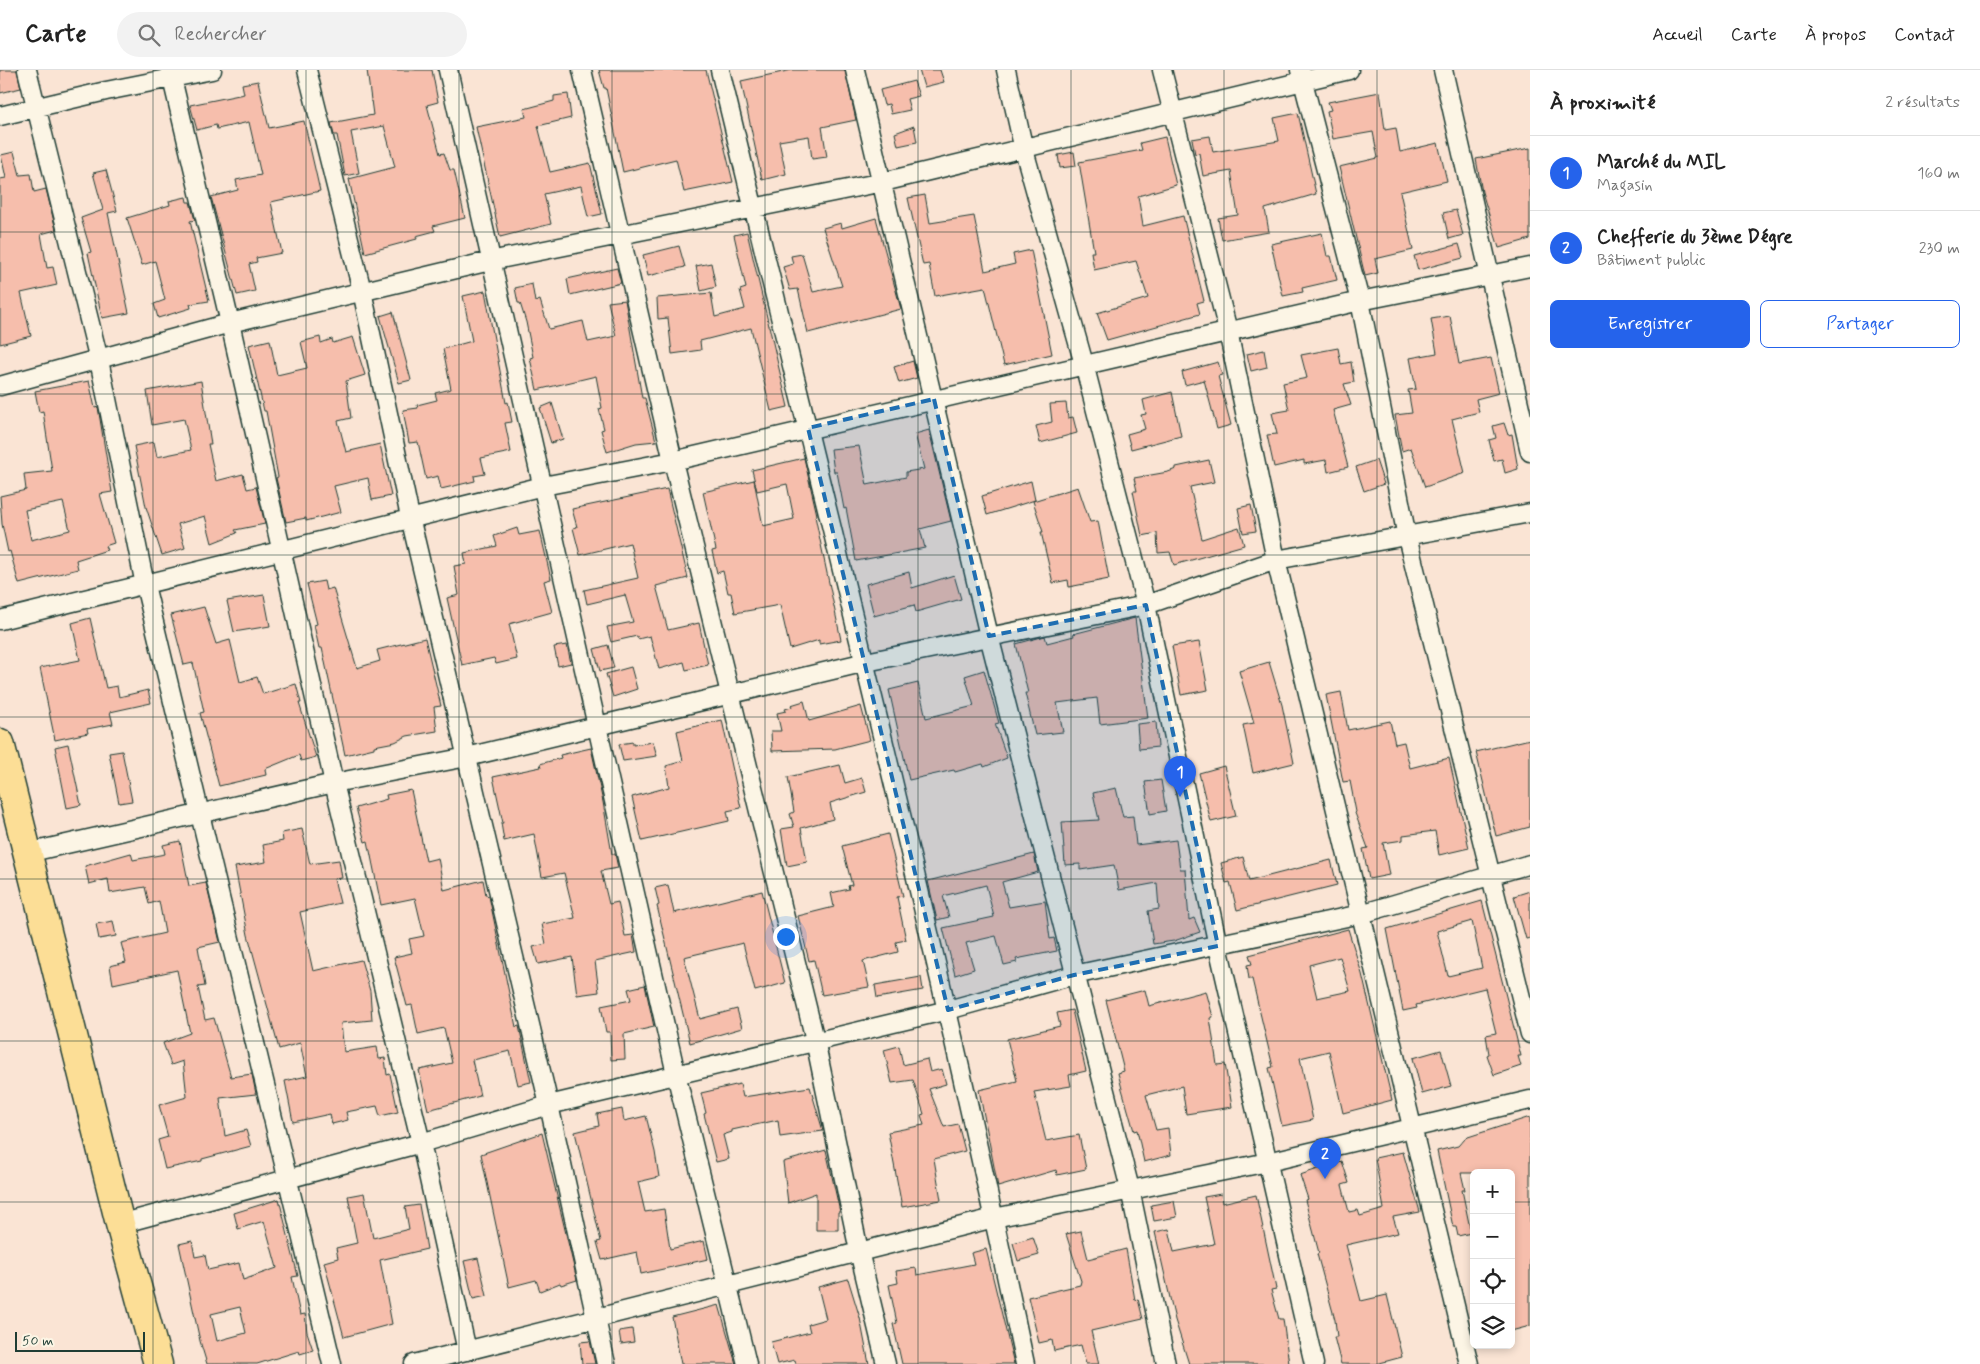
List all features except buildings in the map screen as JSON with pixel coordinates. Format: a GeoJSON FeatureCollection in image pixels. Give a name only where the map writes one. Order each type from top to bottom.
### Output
{"type":"FeatureCollection","features":[{"type":"Feature","properties":{"kind":"main road"},"geometry":{"type":"LineString","coordinates":[[0,743],[120,1224],[158,1364]]}},
{"type":"Feature","properties":{"kind":"street"},"geometry":{"type":"LineString","coordinates":[[27,70],[99,360],[145,585],[332,1364]]}},
{"type":"Feature","properties":{"kind":"street"},"geometry":{"type":"LineString","coordinates":[[0,116],[170,74],[212,70]]}},
{"type":"Feature","properties":{"kind":"street"},"geometry":{"type":"LineString","coordinates":[[307,70],[362,291],[410,517],[548,1105],[606,1364]]}},
{"type":"Feature","properties":{"kind":"street"},"geometry":{"type":"LineString","coordinates":[[448,70],[676,1074],[729,1284],[747,1364]]}},
{"type":"Feature","properties":{"kind":"street"},"geometry":{"type":"LineString","coordinates":[[582,70],[673,461],[816,1040],[859,1251],[886,1364]]}},
{"type":"Feature","properties":{"kind":"street"},"geometry":{"type":"LineString","coordinates":[[720,70],[866,662],[948,1010],[1025,1364]]}},
{"type":"Feature","properties":{"kind":"street"},"geometry":{"type":"LineString","coordinates":[[855,70],[989,636],[1130,1189],[1166,1364]]}},
{"type":"Feature","properties":{"kind":"street"},"geometry":{"type":"LineString","coordinates":[[1006,70],[1024,150],[1084,364],[1146,605],[1218,946],[1314,1364]]}},
{"type":"Feature","properties":{"kind":"street"},"geometry":{"type":"LineString","coordinates":[[1162,70],[1228,331],[1276,560],[1469,1364]]}},
{"type":"Feature","properties":{"kind":"street"},"geometry":{"type":"LineString","coordinates":[[0,386],[230,323],[490,261],[622,236],[883,182],[1024,150],[1301,76],[1349,70]]}},
{"type":"Feature","properties":{"kind":"street"},"geometry":{"type":"LineString","coordinates":[[1443,70],[1530,452]]}},
{"type":"Feature","properties":{"kind":"street"},"geometry":{"type":"LineString","coordinates":[[170,74],[230,323],[334,784],[421,1143],[467,1351]]}},
{"type":"Feature","properties":{"kind":"street"},"geometry":{"type":"LineString","coordinates":[[1301,76],[1360,301],[1407,537],[1530,1034]]}},
{"type":"Feature","properties":{"kind":"street"},"geometry":{"type":"LineString","coordinates":[[0,620],[282,551],[410,517],[543,486],[673,461],[808,428],[1360,301],[1530,267]]}},
{"type":"Feature","properties":{"kind":"street"},"geometry":{"type":"LineString","coordinates":[[27,853],[201,813],[467,757],[866,662],[1146,605],[1276,560],[1530,513]]}},
{"type":"Feature","properties":{"kind":"street"},"geometry":{"type":"LineString","coordinates":[[120,1224],[421,1143],[548,1105],[948,1010],[1074,975],[1218,946],[1361,914],[1530,864]]}},
{"type":"Feature","properties":{"kind":"street"},"geometry":{"type":"LineString","coordinates":[[414,1364],[596,1316],[994,1218],[1268,1162],[1530,1100]]}},
{"type":"Feature","properties":{"kind":"highlighted area"},"geometry":{"type":"Polygon","coordinates":[[[934,399],[989,636],[1146,605],[1218,946],[1074,975],[948,1010],[808,428],[934,399]]]}},
{"type":"Feature","properties":{"kind":"place","name":"Marché du MIL"},"geometry":{"type":"Point","coordinates":[1180,797]}},
{"type":"Feature","properties":{"kind":"place","name":"Chefferie du 3ème Dégre"},"geometry":{"type":"Point","coordinates":[1325,1179]}}]}
